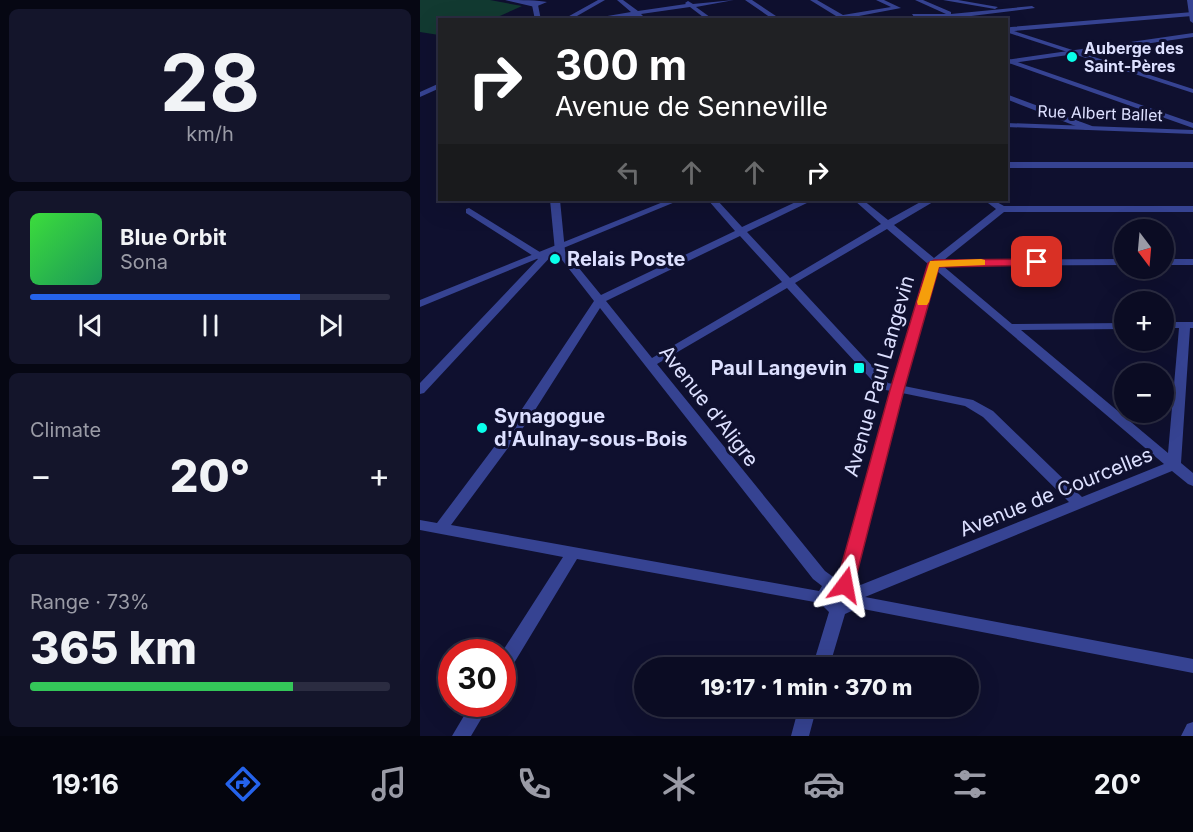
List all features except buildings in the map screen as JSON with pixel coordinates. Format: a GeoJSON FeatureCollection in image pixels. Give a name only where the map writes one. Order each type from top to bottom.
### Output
{"type":"FeatureCollection","features":[{"type":"Feature","properties":{"kind":"street"},"geometry":{"type":"LineString","coordinates":[[508,0],[535,3],[538,18]]}},
{"type":"Feature","properties":{"kind":"street"},"geometry":{"type":"LineString","coordinates":[[569,18],[602,0]]}},
{"type":"Feature","properties":{"kind":"street"},"geometry":{"type":"LineString","coordinates":[[620,0],[642,18]]}},
{"type":"Feature","properties":{"kind":"street"},"geometry":{"type":"LineString","coordinates":[[684,0],[708,18]]}},
{"type":"Feature","properties":{"kind":"street"},"geometry":{"type":"LineString","coordinates":[[601,18],[731,0]]}},
{"type":"Feature","properties":{"kind":"street"},"geometry":{"type":"LineString","coordinates":[[748,0],[776,18]]}},
{"type":"Feature","properties":{"kind":"street"},"geometry":{"type":"LineString","coordinates":[[813,0],[845,18],[898,8]]}},
{"type":"Feature","properties":{"kind":"street"},"geometry":{"type":"LineString","coordinates":[[880,1],[900,0]]}},
{"type":"Feature","properties":{"kind":"street"},"geometry":{"type":"LineString","coordinates":[[918,0],[955,16]]}},
{"type":"Feature","properties":{"kind":"street"},"geometry":{"type":"LineString","coordinates":[[946,0],[1016,9]]}},
{"type":"Feature","properties":{"kind":"street"},"geometry":{"type":"LineString","coordinates":[[880,1],[919,18]]}},
{"type":"Feature","properties":{"kind":"street"},"geometry":{"type":"LineString","coordinates":[[914,15],[955,16],[1032,8]]}},
{"type":"Feature","properties":{"kind":"street"},"geometry":{"type":"LineString","coordinates":[[1008,30],[1192,11]]}},
{"type":"Feature","properties":{"kind":"street"},"geometry":{"type":"LineString","coordinates":[[1008,31],[1193,91]]}},
{"type":"Feature","properties":{"kind":"street"},"geometry":{"type":"LineString","coordinates":[[1008,61],[1193,35]]}},
{"type":"Feature","properties":{"kind":"street"},"geometry":{"type":"LineString","coordinates":[[1008,61],[1193,126]]}},
{"type":"Feature","properties":{"kind":"street"},"geometry":{"type":"LineString","coordinates":[[420,95],[438,86]]}},
{"type":"Feature","properties":{"kind":"street"},"geometry":{"type":"LineString","coordinates":[[1008,97],[1089,128]]}},
{"type":"Feature","properties":{"kind":"street","name":"Rue Albert Ballet"},"geometry":{"type":"LineString","coordinates":[[1008,125],[1193,132]]}},
{"type":"Feature","properties":{"kind":"street"},"geometry":{"type":"LineString","coordinates":[[1008,165],[1193,165]]}},
{"type":"Feature","properties":{"kind":"street"},"geometry":{"type":"LineString","coordinates":[[420,390],[549,252],[555,201]]}},
{"type":"Feature","properties":{"kind":"street"},"geometry":{"type":"LineString","coordinates":[[420,304],[673,201]]}},
{"type":"Feature","properties":{"kind":"street"},"geometry":{"type":"LineString","coordinates":[[713,201],[884,386],[969,403],[988,414],[1079,503]]}},
{"type":"Feature","properties":{"kind":"street"},"geometry":{"type":"LineString","coordinates":[[441,528],[523,418],[600,300],[804,201]]}},
{"type":"Feature","properties":{"kind":"street"},"geometry":{"type":"LineString","coordinates":[[859,201],[1193,481]]}},
{"type":"Feature","properties":{"kind":"street"},"geometry":{"type":"LineString","coordinates":[[651,363],[928,201]]}},
{"type":"Feature","properties":{"kind":"street"},"geometry":{"type":"LineString","coordinates":[[990,201],[1002,209],[1193,209]]}},
{"type":"Feature","properties":{"kind":"street","name":"Avenue Paul Langevin"},"geometry":{"type":"LineString","coordinates":[[843,592],[897,390],[934,263],[1002,209]]}},
{"type":"Feature","properties":{"kind":"street"},"geometry":{"type":"LineString","coordinates":[[469,211],[549,252]]}},
{"type":"Feature","properties":{"kind":"street","name":"Avenue d'Aligre"},"geometry":{"type":"LineString","coordinates":[[549,252],[600,300],[812,566],[843,592]]}},
{"type":"Feature","properties":{"kind":"street"},"geometry":{"type":"LineString","coordinates":[[934,263],[1114,262]]}},
{"type":"Feature","properties":{"kind":"street"},"geometry":{"type":"LineString","coordinates":[[1174,262],[1193,262]]}},
{"type":"Feature","properties":{"kind":"street"},"geometry":{"type":"LineString","coordinates":[[1174,326],[1189,325]]}},
{"type":"Feature","properties":{"kind":"street","name":"Avenue de Courcelles"},"geometry":{"type":"LineString","coordinates":[[823,657],[838,609],[851,606],[843,592],[864,591],[1174,465],[1189,325]]}},
{"type":"Feature","properties":{"kind":"street"},"geometry":{"type":"LineString","coordinates":[[1011,327],[1114,326]]}},
{"type":"Feature","properties":{"kind":"street"},"geometry":{"type":"LineString","coordinates":[[420,525],[819,597],[843,592],[864,604],[1193,666]]}},
{"type":"Feature","properties":{"kind":"street"},"geometry":{"type":"LineString","coordinates":[[516,645],[573,553]]}},
{"type":"Feature","properties":{"kind":"street"},"geometry":{"type":"LineString","coordinates":[[461,736],[473,717]]}},
{"type":"Feature","properties":{"kind":"street"},"geometry":{"type":"LineString","coordinates":[[800,736],[805,717]]}},
{"type":"Feature","properties":{"kind":"street"},"geometry":{"type":"LineString","coordinates":[[1191,736],[1193,730]]}},
{"type":"Feature","properties":{"kind":"green space"},"geometry":{"type":"Polygon","coordinates":[[[420,0],[490,0],[522,6],[495,18],[438,18],[438,35],[420,32],[420,0]]]}},
{"type":"Feature","properties":{"kind":"slow traffic"},"geometry":{"type":"LineString","coordinates":[[923,302],[934,263],[981,263]]}},
{"type":"Feature","properties":{"kind":"place","name":"Auberge des Saint-Pères"},"geometry":{"type":"Point","coordinates":[1072,57]}},
{"type":"Feature","properties":{"kind":"place","name":"Relais Poste"},"geometry":{"type":"Point","coordinates":[555,259]}},
{"type":"Feature","properties":{"kind":"place","name":"Paul Langevin"},"geometry":{"type":"Point","coordinates":[859,368]}},
{"type":"Feature","properties":{"kind":"place","name":"Synagogue d'Aulnay-sous-Bois"},"geometry":{"type":"Point","coordinates":[482,428]}},
{"type":"Feature","properties":{"kind":"route"},"geometry":{"type":"LineString","coordinates":[[845,585],[845,578],[934,263],[1037,262]]}}]}
